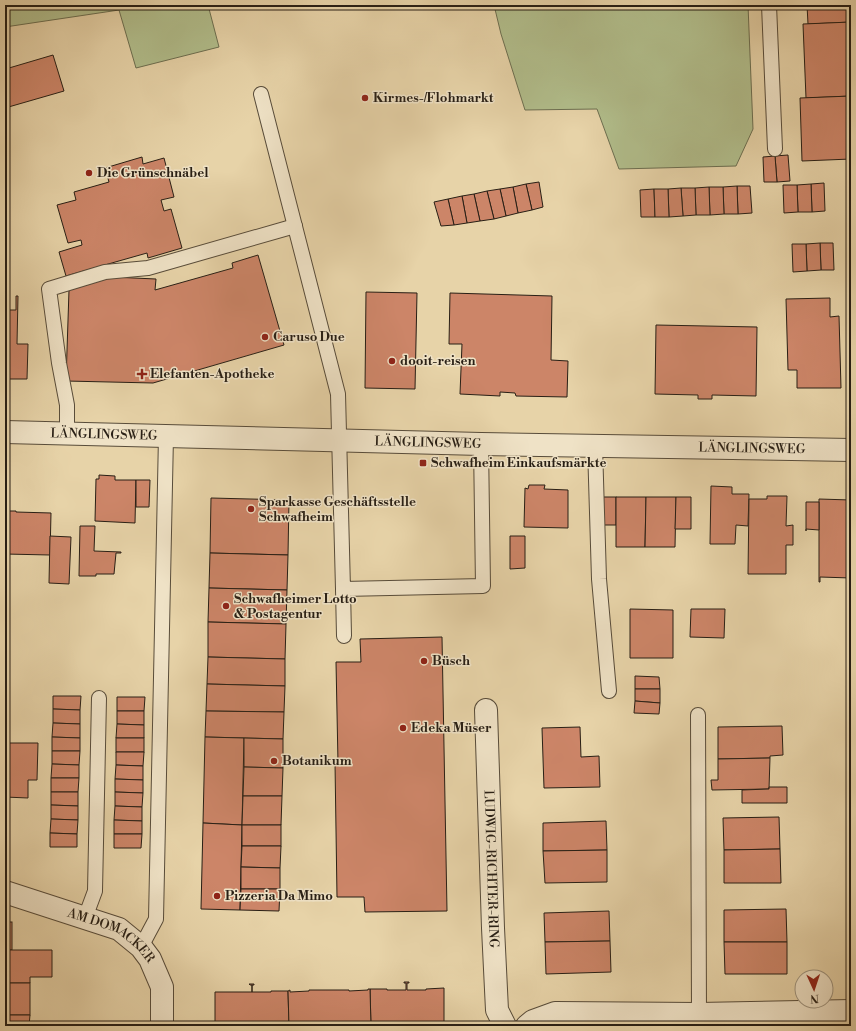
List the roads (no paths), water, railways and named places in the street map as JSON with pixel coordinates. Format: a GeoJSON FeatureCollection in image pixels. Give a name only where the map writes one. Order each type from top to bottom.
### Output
{"type":"FeatureCollection","features":[{"type":"Feature","properties":{"kind":"street","name":"LÄNGLINGSWEG"},"geometry":{"type":"LineString","coordinates":[[5,432],[480,444],[851,450]]}},
{"type":"Feature","properties":{"kind":"street","name":"LUDWIG-RICHTER-RING"},"geometry":{"type":"LineString","coordinates":[[486,710],[497,1010],[505,1026]]}},
{"type":"Feature","properties":{"kind":"street","name":"AM DOMACKER"},"geometry":{"type":"LineString","coordinates":[[5,892],[119,929],[141,947],[150,959],[162,987],[162,1026]]}},
{"type":"Feature","properties":{"kind":"street"},"geometry":{"type":"LineString","coordinates":[[527,1026],[533,1021],[555,1013],[699,1014],[851,1012]]}},
{"type":"Feature","properties":{"kind":"lane"},"geometry":{"type":"LineString","coordinates":[[769,5],[775,149]]}},
{"type":"Feature","properties":{"kind":"lane"},"geometry":{"type":"LineString","coordinates":[[261,94],[338,394],[344,636]]}},
{"type":"Feature","properties":{"kind":"lane"},"geometry":{"type":"LineString","coordinates":[[67,433],[67,405],[58,363],[49,289],[105,272],[148,268],[295,226]]}},
{"type":"Feature","properties":{"kind":"lane"},"geometry":{"type":"LineString","coordinates":[[141,947],[156,919],[166,436]]}},
{"type":"Feature","properties":{"kind":"lane"},"geometry":{"type":"LineString","coordinates":[[343,589],[483,586],[480,444]]}},
{"type":"Feature","properties":{"kind":"lane"},"geometry":{"type":"LineString","coordinates":[[595,446],[599,579],[609,690]]}},
{"type":"Feature","properties":{"kind":"lane"},"geometry":{"type":"LineString","coordinates":[[85,918],[95,891],[99,698]]}},
{"type":"Feature","properties":{"kind":"lane"},"geometry":{"type":"LineString","coordinates":[[698,715],[699,1014]]}},
{"type":"Feature","properties":{"kind":"place","name":"Kirmes-/Flohmarkt"},"geometry":{"type":"Point","coordinates":[365,98]}},
{"type":"Feature","properties":{"kind":"place","name":"Die Grünschnäbel"},"geometry":{"type":"Point","coordinates":[89,173]}},
{"type":"Feature","properties":{"kind":"place","name":"Caruso Due"},"geometry":{"type":"Point","coordinates":[265,337]}},
{"type":"Feature","properties":{"kind":"place","name":"dooit-reisen"},"geometry":{"type":"Point","coordinates":[392,361]}},
{"type":"Feature","properties":{"kind":"place","name":"Elefanten-Apotheke"},"geometry":{"type":"Point","coordinates":[142,374]}},
{"type":"Feature","properties":{"kind":"place","name":"Schwafheim Einkaufsmärkte"},"geometry":{"type":"Point","coordinates":[423,463]}},
{"type":"Feature","properties":{"kind":"place","name":"Sparkasse Geschäftsstelle Schwafheim"},"geometry":{"type":"Point","coordinates":[251,509]}},
{"type":"Feature","properties":{"kind":"place","name":"Schwafheimer Lotto & Postagentur"},"geometry":{"type":"Point","coordinates":[226,606]}},
{"type":"Feature","properties":{"kind":"place","name":"Büsch"},"geometry":{"type":"Point","coordinates":[424,661]}},
{"type":"Feature","properties":{"kind":"place","name":"Edeka Müser"},"geometry":{"type":"Point","coordinates":[403,728]}},
{"type":"Feature","properties":{"kind":"place","name":"Botanikum"},"geometry":{"type":"Point","coordinates":[274,761]}},
{"type":"Feature","properties":{"kind":"place","name":"Pizzeria Da Mimo"},"geometry":{"type":"Point","coordinates":[217,896]}}]}
